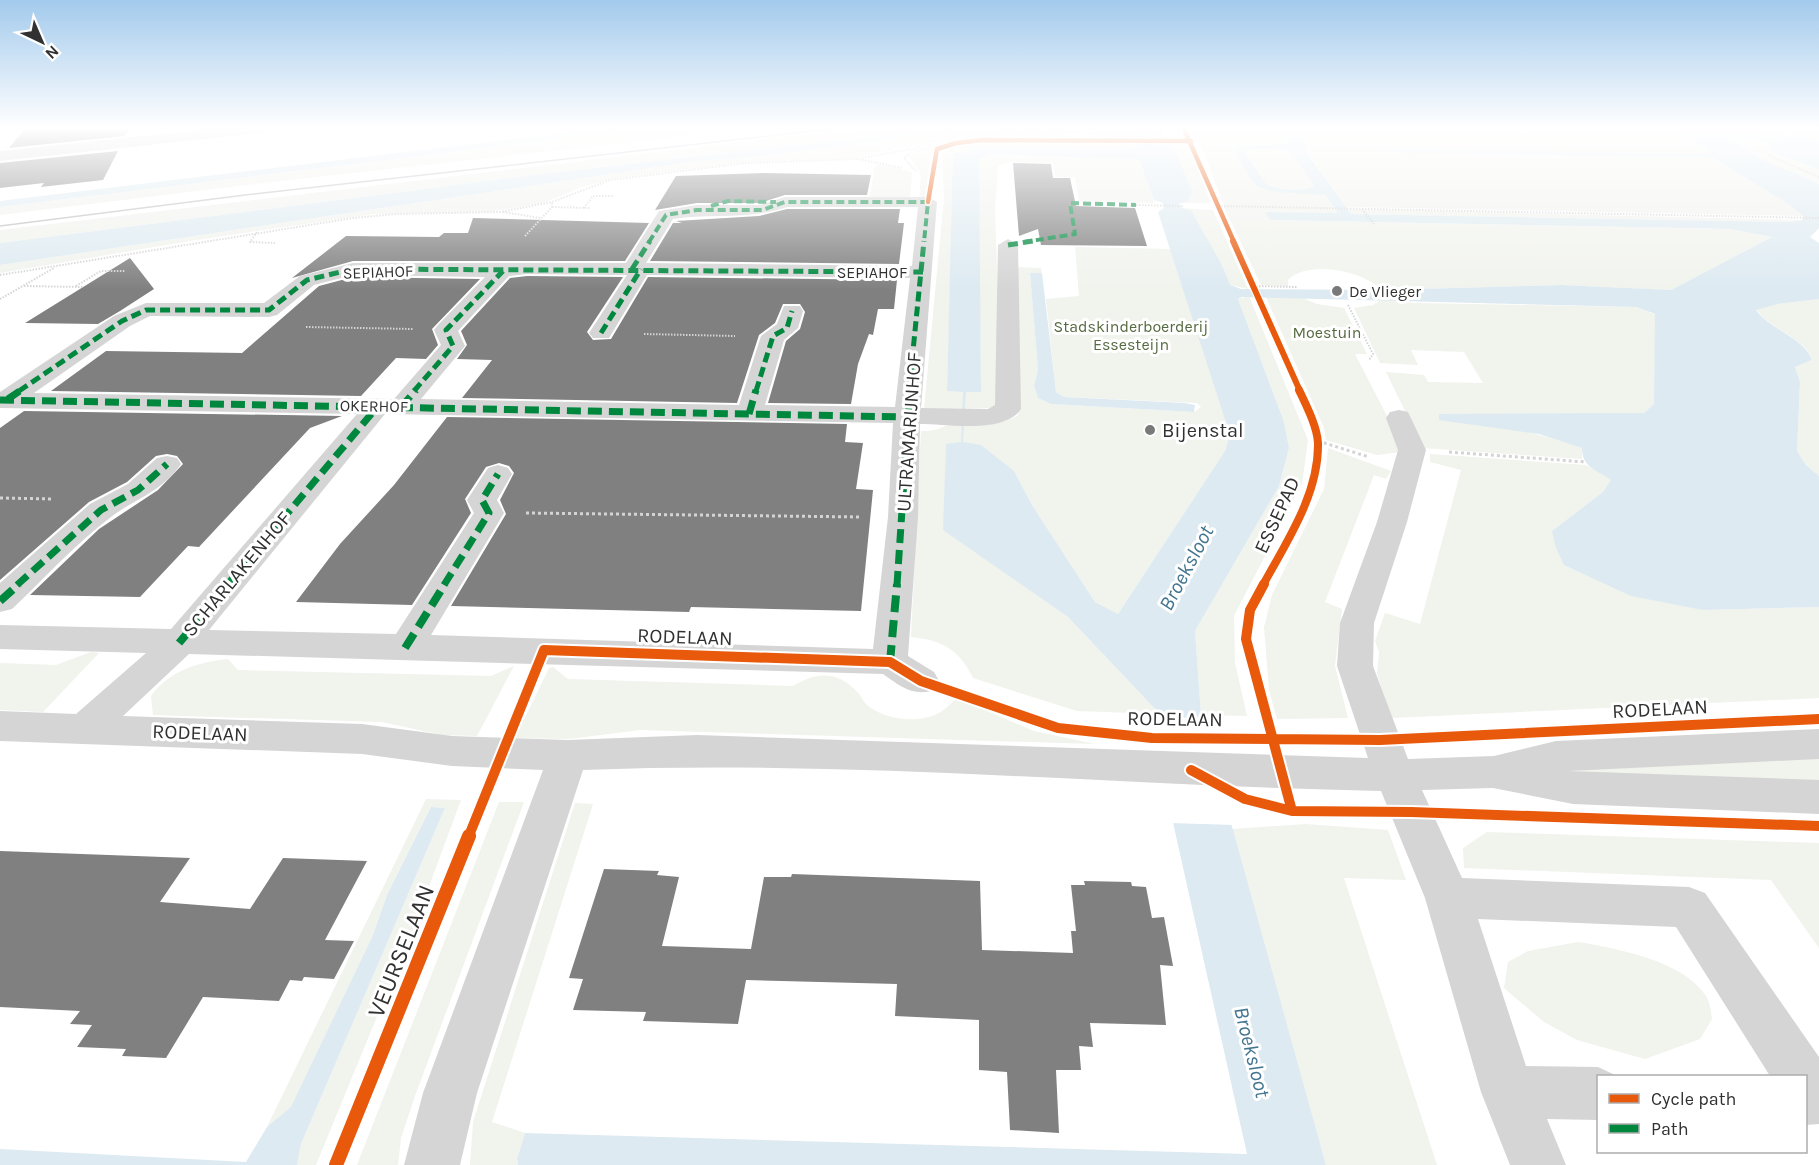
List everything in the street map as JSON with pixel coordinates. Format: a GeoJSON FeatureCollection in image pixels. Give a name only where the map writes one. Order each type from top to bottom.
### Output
{"type":"FeatureCollection","features":[{"type":"Feature","properties":{"kind":"street"},"geometry":{"type":"LineString","coordinates":[[601,333],[666,215],[697,210],[762,210],[785,202],[928,202]]}},
{"type":"Feature","properties":{"kind":"street","name":"ULTRAMARIJNHOF"},"geometry":{"type":"LineString","coordinates":[[890,662],[903,518],[907,417],[923,272],[928,202]]}},
{"type":"Feature","properties":{"kind":"street","name":"OKERHOF"},"geometry":{"type":"LineString","coordinates":[[4,399],[993,417],[1008,409],[1008,245]]}},
{"type":"Feature","properties":{"kind":"street","name":"SEPIAHOF"},"geometry":{"type":"LineString","coordinates":[[269,309],[307,280],[353,269],[503,271],[527,267],[923,272]]}},
{"type":"Feature","properties":{"kind":"street"},"geometry":{"type":"LineString","coordinates":[[446,330],[503,271]]}},
{"type":"Feature","properties":{"kind":"street"},"geometry":{"type":"LineString","coordinates":[[4,399],[122,321],[146,310],[269,309]]}},
{"type":"Feature","properties":{"kind":"street"},"geometry":{"type":"LineString","coordinates":[[749,414],[774,336],[787,328],[792,311]]}},
{"type":"Feature","properties":{"kind":"street","name":"SCHARLAKENHOF"},"geometry":{"type":"LineString","coordinates":[[83,730],[179,643],[390,406],[453,346],[446,330]]}},
{"type":"Feature","properties":{"kind":"street"},"geometry":{"type":"LineString","coordinates":[[1399,418],[1412,450],[1392,522],[1357,623],[1355,666],[1372,719],[1448,898],[1508,1092],[1538,1165]]}},
{"type":"Feature","properties":{"kind":"street"},"geometry":{"type":"LineString","coordinates":[[0,601],[101,510],[138,489],[167,464]]}},
{"type":"Feature","properties":{"kind":"street"},"geometry":{"type":"LineString","coordinates":[[405,648],[489,513],[482,500],[498,474]]}},
{"type":"Feature","properties":{"kind":"street","name":"RODELAAN"},"geometry":{"type":"LineString","coordinates":[[0,637],[890,662],[921,681]]}},
{"type":"Feature","properties":{"kind":"street","name":"RODELAAN"},"geometry":{"type":"LineString","coordinates":[[0,726],[362,739],[452,751],[568,755],[697,750],[1120,764],[1253,772],[1396,775],[1493,772],[1556,756],[1819,744]]}},
{"type":"Feature","properties":{"kind":"street"},"geometry":{"type":"LineString","coordinates":[[432,1165],[450,1093],[568,755]]}},
{"type":"Feature","properties":{"kind":"street","name":"RODELAAN"},"geometry":{"type":"LineString","coordinates":[[1493,772],[1573,788],[1819,797]]}},
{"type":"Feature","properties":{"kind":"street"},"geometry":{"type":"LineString","coordinates":[[1448,898],[1689,907],[1797,1075]]}},
{"type":"Feature","properties":{"kind":"street"},"geometry":{"type":"LineString","coordinates":[[1508,1092],[1597,1094]]}},
{"type":"Feature","properties":{"kind":"path"},"geometry":{"type":"LineString","coordinates":[[0,275],[258,231],[375,215],[500,212],[552,202],[606,181]]}},
{"type":"Feature","properties":{"kind":"path"},"geometry":{"type":"LineString","coordinates":[[918,181],[915,200],[928,202],[932,181]]}},
{"type":"Feature","properties":{"kind":"path"},"geometry":{"type":"LineString","coordinates":[[1214,195],[1216,209],[1352,208],[1819,218]]}},
{"type":"Feature","properties":{"kind":"path"},"geometry":{"type":"LineString","coordinates":[[584,207],[593,196],[614,196]]}},
{"type":"Feature","properties":{"kind":"path"},"geometry":{"type":"LineString","coordinates":[[1136,204],[1196,206]]}},
{"type":"Feature","properties":{"kind":"path"},"geometry":{"type":"LineString","coordinates":[[552,207],[590,208]]}},
{"type":"Feature","properties":{"kind":"path"},"geometry":{"type":"LineString","coordinates":[[1361,209],[1374,224]]}},
{"type":"Feature","properties":{"kind":"path"},"geometry":{"type":"LineString","coordinates":[[500,212],[541,218]]}},
{"type":"Feature","properties":{"kind":"path"},"geometry":{"type":"LineString","coordinates":[[258,231],[250,242],[275,243]]}},
{"type":"Feature","properties":{"kind":"path"},"geometry":{"type":"LineString","coordinates":[[216,242],[223,237]]}},
{"type":"Feature","properties":{"kind":"path"},"geometry":{"type":"LineString","coordinates":[[0,299],[58,266]]}},
{"type":"Feature","properties":{"kind":"path"},"geometry":{"type":"LineString","coordinates":[[75,286],[101,271],[125,271]]}},
{"type":"Feature","properties":{"kind":"path"},"geometry":{"type":"LineString","coordinates":[[1248,276],[1258,298]]}},
{"type":"Feature","properties":{"kind":"path"},"geometry":{"type":"LineString","coordinates":[[23,286],[83,286]]}},
{"type":"Feature","properties":{"kind":"path"},"geometry":{"type":"LineString","coordinates":[[1253,287],[1297,287]]}},
{"type":"Feature","properties":{"kind":"path"},"geometry":{"type":"LineString","coordinates":[[1348,305],[1373,354],[1369,360]]}},
{"type":"Feature","properties":{"kind":"path"},"geometry":{"type":"LineString","coordinates":[[269,309],[281,314],[267,327],[446,330]]}},
{"type":"Feature","properties":{"kind":"path"},"geometry":{"type":"LineString","coordinates":[[601,333],[774,336]]}},
{"type":"Feature","properties":{"kind":"path"},"geometry":{"type":"LineString","coordinates":[[1315,430],[1318,441],[1317,451]]}},
{"type":"Feature","properties":{"kind":"path"},"geometry":{"type":"LineString","coordinates":[[1318,441],[1360,454]]}},
{"type":"Feature","properties":{"kind":"path"},"geometry":{"type":"LineString","coordinates":[[1412,450],[1586,462]]}},
{"type":"Feature","properties":{"kind":"path"},"geometry":{"type":"LineString","coordinates":[[489,513],[903,518]]}},
{"type":"Feature","properties":{"kind":"green space"},"geometry":{"type":"Polygon","coordinates":[[[211,181],[279,181],[0,215],[0,207],[211,181]]]}},
{"type":"Feature","properties":{"kind":"green space"},"geometry":{"type":"Polygon","coordinates":[[[411,181],[484,181],[0,243],[0,230],[411,181]]]}},
{"type":"Feature","properties":{"kind":"green space"},"geometry":{"type":"Polygon","coordinates":[[[561,181],[603,181],[582,187],[543,203],[490,212],[374,214],[190,241],[0,273],[0,265],[561,181]]]}},
{"type":"Feature","properties":{"kind":"green space"},"geometry":{"type":"Polygon","coordinates":[[[872,181],[911,181],[910,200],[869,199],[872,181]]]}},
{"type":"Feature","properties":{"kind":"green space"},"geometry":{"type":"Polygon","coordinates":[[[920,181],[927,181],[925,200],[919,199],[920,181]]]}},
{"type":"Feature","properties":{"kind":"green space"},"geometry":{"type":"Polygon","coordinates":[[[943,181],[953,181],[947,391],[981,392],[978,181],[997,181],[995,209],[1001,397],[995,408],[924,409],[944,198],[943,181]]]}},
{"type":"Feature","properties":{"kind":"green space"},"geometry":{"type":"Polygon","coordinates":[[[1076,181],[1147,181],[1155,203],[1079,201],[1076,181]]]}},
{"type":"Feature","properties":{"kind":"green space"},"geometry":{"type":"Polygon","coordinates":[[[1176,181],[1202,181],[1211,203],[1179,203],[1176,181]]]}},
{"type":"Feature","properties":{"kind":"green space"},"geometry":{"type":"Polygon","coordinates":[[[1215,181],[1257,181],[1261,188],[1325,195],[1339,214],[1266,212],[1270,220],[1730,229],[1772,237],[1671,290],[1562,285],[1382,290],[1363,277],[1322,269],[1297,274],[1288,280],[1288,286],[1261,285],[1225,209],[1215,181]]]}},
{"type":"Feature","properties":{"kind":"green space"},"geometry":{"type":"Polygon","coordinates":[[[1265,181],[1312,181],[1316,186],[1292,190],[1267,185],[1265,181]]]}},
{"type":"Feature","properties":{"kind":"green space"},"geometry":{"type":"Polygon","coordinates":[[[1328,181],[1751,181],[1787,203],[1803,216],[1346,207],[1328,181]]]}},
{"type":"Feature","properties":{"kind":"green space"},"geometry":{"type":"Polygon","coordinates":[[[1182,208],[1213,210],[1248,289],[1230,285],[1192,211],[1182,208]]]}},
{"type":"Feature","properties":{"kind":"green space"},"geometry":{"type":"Polygon","coordinates":[[[1347,209],[1802,220],[1790,222],[1351,214],[1347,209]]]}},
{"type":"Feature","properties":{"kind":"green space","name":"Stadskinderboerderij Essesteijn"},"geometry":{"type":"Polygon","coordinates":[[[1075,247],[1171,249],[1230,435],[1225,451],[1118,614],[1095,602],[1032,505],[1014,471],[946,445],[944,530],[1068,617],[1160,714],[1077,711],[973,678],[962,660],[948,648],[922,638],[911,637],[921,431],[954,424],[1001,422],[1017,416],[1020,410],[1013,267],[1041,268],[1042,273],[1030,273],[1038,370],[1034,386],[1038,398],[1051,404],[1194,412],[1201,407],[1197,403],[1064,397],[1056,392],[1046,299],[1079,296],[1075,247]]]}},
{"type":"Feature","properties":{"kind":"green space"},"geometry":{"type":"Polygon","coordinates":[[[1249,296],[1308,440],[1302,484],[1234,616],[1235,663],[1247,716],[1201,715],[1195,631],[1279,486],[1289,448],[1284,422],[1238,299],[1249,296]]]}},
{"type":"Feature","properties":{"kind":"green space","name":"Moestuin"},"geometry":{"type":"Polygon","coordinates":[[[1266,297],[1300,297],[1317,304],[1344,308],[1367,354],[1355,354],[1388,418],[1401,452],[1377,455],[1326,440],[1324,428],[1266,297]]]}},
{"type":"Feature","properties":{"kind":"green space"},"geometry":{"type":"Polygon","coordinates":[[[1819,299],[1819,476],[1806,465],[1797,451],[1800,382],[1795,367],[1812,360],[1802,345],[1770,323],[1756,309],[1819,299]]]}},
{"type":"Feature","properties":{"kind":"green space"},"geometry":{"type":"Polygon","coordinates":[[[1382,300],[1414,303],[1636,307],[1656,315],[1654,404],[1644,413],[1631,414],[1439,414],[1511,428],[1565,442],[1582,448],[1582,459],[1423,448],[1386,372],[1424,375],[1428,382],[1483,383],[1464,352],[1411,350],[1418,365],[1380,363],[1354,308],[1373,305],[1382,300]]]}},
{"type":"Feature","properties":{"kind":"green space"},"geometry":{"type":"Polygon","coordinates":[[[1328,448],[1391,471],[1386,479],[1374,475],[1325,602],[1342,609],[1335,666],[1348,718],[1277,719],[1269,690],[1264,627],[1272,595],[1324,489],[1328,448]]]}},
{"type":"Feature","properties":{"kind":"green space"},"geometry":{"type":"Polygon","coordinates":[[[1430,454],[1586,465],[1612,480],[1603,492],[1552,531],[1671,602],[1703,610],[1819,607],[1819,698],[1391,718],[1377,674],[1379,652],[1375,641],[1385,613],[1420,624],[1461,470],[1430,462],[1430,454]]]}},
{"type":"Feature","properties":{"kind":"green space"},"geometry":{"type":"Polygon","coordinates":[[[91,652],[99,653],[43,712],[0,710],[0,663],[56,665],[91,652]]]}},
{"type":"Feature","properties":{"kind":"green space"},"geometry":{"type":"Polygon","coordinates":[[[228,659],[238,670],[491,676],[514,666],[477,736],[442,735],[382,722],[153,715],[151,696],[166,680],[195,665],[228,659]]]}},
{"type":"Feature","properties":{"kind":"green space"},"geometry":{"type":"Polygon","coordinates":[[[553,667],[568,679],[793,686],[820,676],[836,677],[851,686],[874,710],[892,717],[912,719],[931,716],[941,712],[957,698],[1034,731],[1095,744],[640,730],[569,739],[515,738],[549,668],[553,667]]]}},
{"type":"Feature","properties":{"kind":"green space"},"geometry":{"type":"Polygon","coordinates":[[[1819,758],[1819,785],[1567,771],[1819,758]]]}},
{"type":"Feature","properties":{"kind":"green space"},"geometry":{"type":"Polygon","coordinates":[[[426,799],[461,800],[415,924],[316,1165],[297,1165],[301,1144],[445,808],[431,807],[387,895],[373,935],[291,1108],[267,1127],[426,799]]]}},
{"type":"Feature","properties":{"kind":"green space"},"geometry":{"type":"Polygon","coordinates":[[[499,802],[524,802],[415,1096],[401,1138],[398,1165],[357,1165],[499,802]]]}},
{"type":"Feature","properties":{"kind":"green space"},"geometry":{"type":"Polygon","coordinates":[[[575,803],[593,804],[492,1122],[525,1133],[517,1159],[518,1165],[470,1165],[473,1122],[575,803]]]}},
{"type":"Feature","properties":{"kind":"green space"},"geometry":{"type":"Polygon","coordinates":[[[1306,824],[1388,830],[1406,880],[1344,878],[1437,1165],[1326,1165],[1232,829],[1306,824]]]}},
{"type":"Feature","properties":{"kind":"green space"},"geometry":{"type":"Polygon","coordinates":[[[1487,832],[1819,843],[1819,948],[1771,880],[1464,868],[1463,848],[1487,832]]]}},
{"type":"Feature","properties":{"kind":"green space"},"geometry":{"type":"Polygon","coordinates":[[[1578,942],[1648,958],[1682,973],[1706,996],[1710,1007],[1712,1019],[1700,1039],[1645,1059],[1577,1040],[1544,1022],[1504,988],[1508,962],[1528,951],[1578,942]]]}},
{"type":"Feature","properties":{"kind":"water"},"geometry":{"type":"Polygon","coordinates":[[[163,181],[211,181],[0,207],[0,201],[163,181]]]}},
{"type":"Feature","properties":{"kind":"water"},"geometry":{"type":"Polygon","coordinates":[[[484,181],[561,181],[0,265],[0,243],[484,181]]]}},
{"type":"Feature","properties":{"kind":"water","name":"Broeksloot"},"geometry":{"type":"Polygon","coordinates":[[[952,181],[979,181],[981,392],[966,392],[963,442],[981,445],[1014,471],[1032,505],[1095,602],[1118,614],[1225,451],[1230,435],[1158,212],[1164,208],[1163,203],[1154,200],[1147,181],[1188,181],[1192,191],[1188,201],[1179,204],[1182,208],[1192,211],[1230,285],[1241,289],[1382,290],[1562,285],[1671,290],[1772,237],[1730,229],[1270,220],[1265,212],[1338,213],[1325,195],[1276,192],[1261,188],[1253,181],[1265,181],[1267,185],[1291,190],[1315,186],[1312,181],[1327,181],[1351,214],[1790,222],[1802,220],[1803,216],[1787,203],[1751,181],[1813,181],[1819,184],[1819,228],[1810,237],[1819,243],[1819,299],[1778,304],[1756,310],[1762,317],[1802,345],[1812,360],[1795,367],[1800,382],[1797,451],[1806,465],[1819,476],[1819,607],[1703,610],[1631,596],[1564,565],[1556,548],[1552,531],[1603,492],[1611,480],[1587,464],[1582,448],[1539,434],[1439,420],[1439,414],[1644,413],[1654,404],[1655,314],[1636,307],[1242,297],[1238,299],[1284,422],[1289,448],[1279,486],[1195,631],[1201,715],[1326,1165],[518,1165],[517,1159],[525,1133],[1247,1154],[1174,827],[1160,714],[1068,617],[943,530],[946,444],[961,442],[963,392],[947,391],[952,181]]]}},
{"type":"Feature","properties":{"kind":"water"},"geometry":{"type":"Polygon","coordinates":[[[1030,273],[1042,273],[1056,392],[1064,397],[1184,403],[1195,405],[1194,412],[1051,404],[1038,398],[1034,386],[1038,370],[1030,273]]]}},
{"type":"Feature","properties":{"kind":"water"},"geometry":{"type":"Polygon","coordinates":[[[431,807],[445,808],[301,1144],[297,1165],[0,1165],[0,1149],[246,1162],[267,1127],[291,1107],[373,935],[387,895],[431,807]]]}},
{"type":"Feature","properties":{"kind":"pier"},"geometry":{"type":"Polygon","coordinates":[[[1157,717],[1205,718],[1234,825],[1170,823],[1157,717]]]}},
{"type":"Feature","properties":{"kind":"building"},"geometry":{"type":"Polygon","coordinates":[[[0,181],[91,181],[41,187],[44,183],[0,188],[0,181]]]}},
{"type":"Feature","properties":{"kind":"building"},"geometry":{"type":"Polygon","coordinates":[[[673,181],[870,181],[867,195],[785,195],[760,203],[697,203],[655,210],[673,181]]]}},
{"type":"Feature","properties":{"kind":"building"},"geometry":{"type":"Polygon","coordinates":[[[1015,181],[1071,181],[1076,206],[1135,208],[1147,246],[1041,245],[1038,229],[1019,236],[1015,181]]]}},
{"type":"Feature","properties":{"kind":"building"},"geometry":{"type":"Polygon","coordinates":[[[787,209],[900,209],[898,223],[904,223],[899,264],[650,261],[673,223],[682,223],[676,221],[759,216],[787,209]]]}},
{"type":"Feature","properties":{"kind":"building"},"geometry":{"type":"Polygon","coordinates":[[[473,218],[649,223],[625,261],[353,261],[292,278],[346,236],[439,237],[444,233],[468,233],[473,218]]]}},
{"type":"Feature","properties":{"kind":"building"},"geometry":{"type":"Polygon","coordinates":[[[130,258],[154,289],[120,311],[98,324],[25,323],[130,258]]]}},
{"type":"Feature","properties":{"kind":"building"},"geometry":{"type":"Polygon","coordinates":[[[527,276],[623,277],[587,332],[593,340],[611,339],[648,277],[897,280],[894,309],[878,309],[873,335],[869,334],[858,364],[851,404],[768,403],[786,341],[800,329],[805,312],[800,304],[783,304],[775,323],[759,335],[737,403],[462,398],[492,360],[457,359],[467,345],[461,331],[510,278],[527,276]]]}},
{"type":"Feature","properties":{"kind":"building"},"geometry":{"type":"Polygon","coordinates":[[[353,277],[480,279],[432,329],[438,345],[426,359],[396,358],[361,396],[51,391],[106,351],[242,353],[319,286],[353,277]]]}},
{"type":"Feature","properties":{"kind":"building"},"geometry":{"type":"Polygon","coordinates":[[[24,411],[342,416],[310,428],[199,547],[188,546],[140,597],[30,595],[99,529],[158,490],[183,464],[177,456],[167,454],[156,456],[127,482],[89,502],[0,580],[0,428],[24,411]]]}},
{"type":"Feature","properties":{"kind":"building"},"geometry":{"type":"Polygon","coordinates":[[[447,417],[847,424],[845,442],[863,443],[856,489],[873,490],[861,611],[691,607],[689,612],[451,606],[506,514],[500,500],[514,473],[509,466],[499,463],[486,467],[465,499],[471,513],[412,605],[296,602],[340,544],[394,485],[447,417]]]}},
{"type":"Feature","properties":{"kind":"building"},"geometry":{"type":"Polygon","coordinates":[[[0,851],[190,858],[160,902],[250,909],[283,858],[367,861],[325,940],[354,941],[334,979],[304,977],[302,981],[290,980],[279,1001],[203,997],[166,1058],[122,1056],[126,1049],[77,1047],[92,1025],[70,1024],[80,1011],[0,1007],[0,851]]]}},
{"type":"Feature","properties":{"kind":"building"},"geometry":{"type":"Polygon","coordinates":[[[604,869],[659,871],[657,875],[679,877],[662,946],[751,949],[764,877],[791,877],[792,874],[980,881],[982,950],[1073,953],[1071,931],[1076,931],[1071,885],[1085,885],[1084,881],[1131,882],[1132,886],[1146,887],[1152,918],[1164,917],[1173,966],[1160,965],[1166,1025],[1090,1023],[1093,1047],[1079,1046],[1081,1070],[1056,1070],[1059,1133],[1010,1130],[1007,1072],[979,1070],[979,1020],[895,1016],[897,984],[746,980],[738,1024],[643,1021],[646,1012],[573,1010],[583,979],[569,978],[604,869]]]}},
{"type":"Feature","properties":{"kind":"tram line"},"geometry":{"type":"LineString","coordinates":[[0,226],[366,181]]}},
{"type":"Feature","properties":{"kind":"marked path"},"geometry":{"type":"LineString","coordinates":[[711,206],[728,201],[776,202]]}},
{"type":"Feature","properties":{"kind":"marked path"},"geometry":{"type":"LineString","coordinates":[[632,269],[666,215],[697,210],[762,210],[785,202],[928,202],[907,417],[903,517],[890,662]]}},
{"type":"Feature","properties":{"kind":"marked path"},"geometry":{"type":"LineString","coordinates":[[1008,245],[1075,234],[1070,203],[1136,205]]}},
{"type":"Feature","properties":{"kind":"marked path"},"geometry":{"type":"LineString","coordinates":[[8,399],[122,321],[146,310],[175,308],[269,310],[307,280],[353,269],[503,271],[527,268],[923,272]]}},
{"type":"Feature","properties":{"kind":"marked path"},"geometry":{"type":"LineString","coordinates":[[601,333],[641,269]]}},
{"type":"Feature","properties":{"kind":"marked path"},"geometry":{"type":"LineString","coordinates":[[401,407],[453,346],[446,330],[503,271]]}},
{"type":"Feature","properties":{"kind":"marked path"},"geometry":{"type":"LineString","coordinates":[[749,414],[773,336],[787,328],[792,311]]}},
{"type":"Feature","properties":{"kind":"marked path"},"geometry":{"type":"LineString","coordinates":[[0,400],[907,417]]}},
{"type":"Feature","properties":{"kind":"marked path"},"geometry":{"type":"LineString","coordinates":[[179,643],[378,406]]}},
{"type":"Feature","properties":{"kind":"marked path"},"geometry":{"type":"LineString","coordinates":[[0,601],[101,510],[138,490],[167,464]]}},
{"type":"Feature","properties":{"kind":"marked path"},"geometry":{"type":"LineString","coordinates":[[405,648],[489,513],[482,500],[498,474]]}},
{"type":"Feature","properties":{"kind":"cycle path"},"geometry":{"type":"LineString","coordinates":[[928,202],[932,181]]}},
{"type":"Feature","properties":{"kind":"cycle path","name":"ESSEPAD"},"geometry":{"type":"LineString","coordinates":[[1207,181],[1308,410],[1318,441],[1313,483],[1297,522],[1250,610],[1246,639],[1292,811]]}},
{"type":"Feature","properties":{"kind":"cycle path","name":"VEURSELAAN"},"geometry":{"type":"LineString","coordinates":[[336,1165],[544,650],[890,662],[921,681],[1058,728],[1152,738],[1380,740],[1819,719]]}},
{"type":"Feature","properties":{"kind":"cycle path"},"geometry":{"type":"LineString","coordinates":[[1191,770],[1245,799],[1292,811],[1411,812],[1819,826]]}},
{"type":"Feature","properties":{"kind":"place","name":"De Vlieger"},"geometry":{"type":"Point","coordinates":[1337,291]}},
{"type":"Feature","properties":{"kind":"place","name":"Bijenstal"},"geometry":{"type":"Point","coordinates":[1150,430]}}]}
